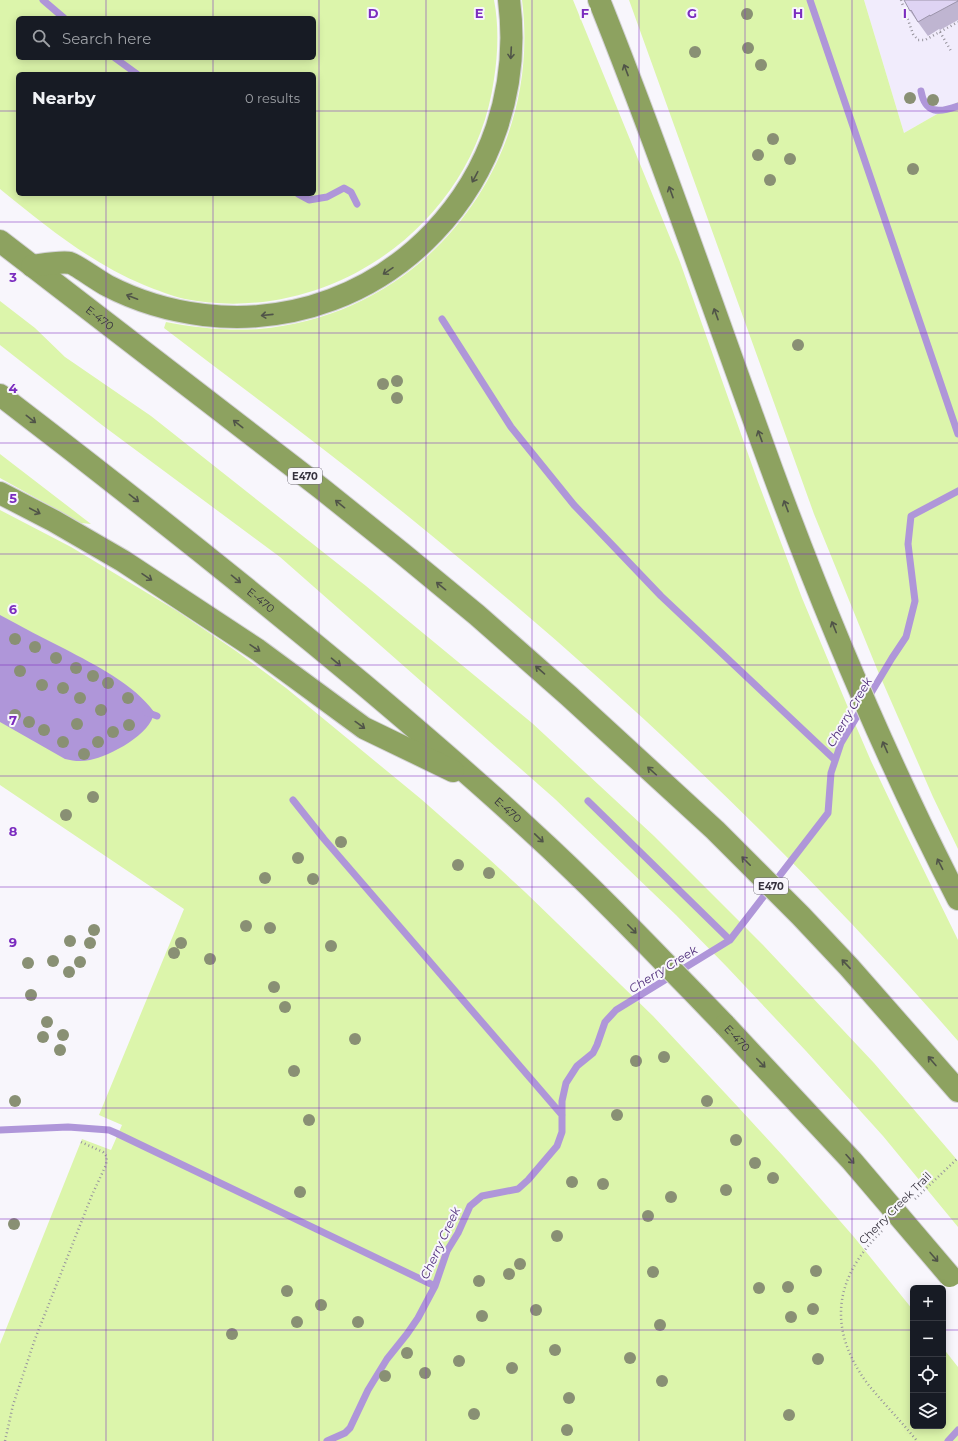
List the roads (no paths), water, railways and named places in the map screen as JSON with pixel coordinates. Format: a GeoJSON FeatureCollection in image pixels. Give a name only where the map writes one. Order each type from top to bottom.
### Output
{"type":"FeatureCollection","features":[{"type":"Feature","properties":{"kind":"highway"},"geometry":{"type":"LineString","coordinates":[[32,266],[70,263],[108,286],[130,296],[178,311],[215,316],[277,314],[299,309],[339,296],[372,280],[401,261],[441,225],[472,184],[488,153],[499,123],[508,81],[512,46],[512,24],[509,0]]}},
{"type":"Feature","properties":{"kind":"highway"},"geometry":{"type":"LineString","coordinates":[[599,0],[641,110],[773,473],[826,607],[862,694],[920,823],[958,899]]}},
{"type":"Feature","properties":{"kind":"highway","name":"E-470"},"geometry":{"type":"LineString","coordinates":[[0,241],[397,549],[477,615],[569,696],[715,830],[790,905],[849,968],[958,1091]]}},
{"type":"Feature","properties":{"kind":"highway","name":"E-470"},"geometry":{"type":"LineString","coordinates":[[0,395],[139,502],[278,613],[479,783],[532,831],[667,964],[788,1091],[852,1161],[954,1281]]}},
{"type":"Feature","properties":{"kind":"highway"},"geometry":{"type":"LineString","coordinates":[[0,493],[54,521],[123,561],[258,650],[364,728],[479,783]]}},
{"type":"Feature","properties":{"kind":"waterway"},"geometry":{"type":"LineString","coordinates":[[43,0],[62,16]]}},
{"type":"Feature","properties":{"kind":"waterway"},"geometry":{"type":"LineString","coordinates":[[810,0],[958,434]]}},
{"type":"Feature","properties":{"kind":"waterway"},"geometry":{"type":"LineString","coordinates":[[118,60],[134,72]]}},
{"type":"Feature","properties":{"kind":"waterway"},"geometry":{"type":"LineString","coordinates":[[921,91],[923,99],[929,108],[934,110],[945,110],[958,106]]}},
{"type":"Feature","properties":{"kind":"waterway"},"geometry":{"type":"LineString","coordinates":[[302,196],[309,200],[327,197],[344,188],[351,192],[357,204]]}},
{"type":"Feature","properties":{"kind":"waterway"},"geometry":{"type":"LineString","coordinates":[[442,319],[511,427],[574,505],[661,596],[835,760]]}},
{"type":"Feature","properties":{"kind":"waterway","name":"Cherry Creek"},"geometry":{"type":"LineString","coordinates":[[327,1441],[345,1433],[350,1428],[368,1390],[387,1359],[418,1318],[435,1286],[447,1251],[458,1233],[470,1206],[482,1196],[518,1189],[528,1180],[557,1146],[562,1132],[562,1101],[566,1083],[577,1066],[593,1053],[605,1022],[616,1010],[730,940],[828,813],[831,773],[841,743],[906,637],[915,601],[908,544],[911,516],[958,491]]}},
{"type":"Feature","properties":{"kind":"waterway"},"geometry":{"type":"LineString","coordinates":[[146,712],[157,716]]}},
{"type":"Feature","properties":{"kind":"waterway"},"geometry":{"type":"LineString","coordinates":[[293,800],[324,839],[562,1115]]}},
{"type":"Feature","properties":{"kind":"waterway"},"geometry":{"type":"LineString","coordinates":[[588,801],[730,940]]}},
{"type":"Feature","properties":{"kind":"waterway"},"geometry":{"type":"LineString","coordinates":[[0,1130],[68,1127],[109,1130],[435,1286]]}},
{"type":"Feature","properties":{"kind":"waterway"},"geometry":{"type":"LineString","coordinates":[[948,1441],[958,1430]]}}]}
